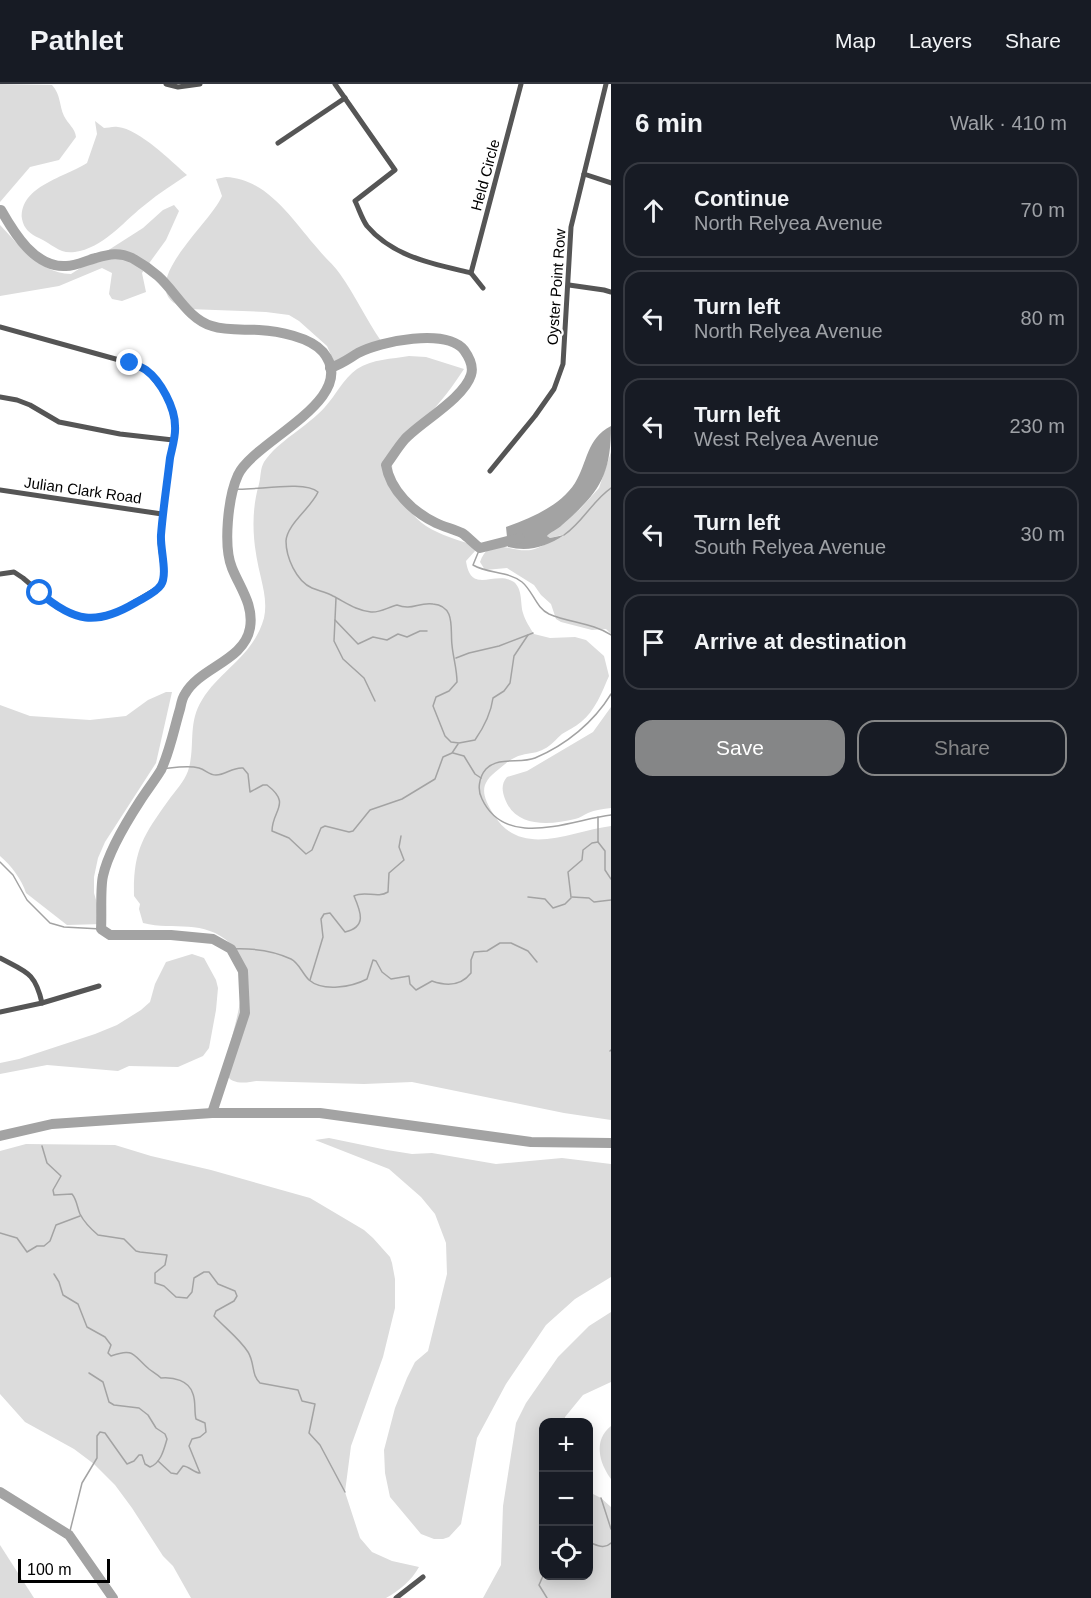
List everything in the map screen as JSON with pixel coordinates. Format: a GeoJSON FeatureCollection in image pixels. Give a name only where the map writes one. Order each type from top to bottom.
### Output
{"type":"FeatureCollection","features":[{"type":"Feature","properties":{"kind":"street"},"geometry":{"type":"LineString","coordinates":[[166,84],[178,87],[200,84]]}},
{"type":"Feature","properties":{"kind":"street"},"geometry":{"type":"LineString","coordinates":[[336,84],[395,170],[355,201],[367,225],[397,251],[428,263],[471,273],[483,288]]}},
{"type":"Feature","properties":{"kind":"street","name":"Held Circle"},"geometry":{"type":"LineString","coordinates":[[471,273],[521,84]]}},
{"type":"Feature","properties":{"kind":"street","name":"Oyster Point Row"},"geometry":{"type":"LineString","coordinates":[[490,471],[554,389],[563,364],[571,227],[606,84]]}},
{"type":"Feature","properties":{"kind":"street"},"geometry":{"type":"LineString","coordinates":[[278,143],[345,98]]}},
{"type":"Feature","properties":{"kind":"street"},"geometry":{"type":"LineString","coordinates":[[584,174],[611,183]]}},
{"type":"Feature","properties":{"kind":"street"},"geometry":{"type":"LineString","coordinates":[[569,285],[611,292]]}},
{"type":"Feature","properties":{"kind":"street"},"geometry":{"type":"LineString","coordinates":[[0,327],[130,363],[146,370],[163,390],[171,408],[175,426],[162,514],[160,543],[164,580],[160,587],[120,611],[101,618],[88,618],[57,608],[14,572],[0,574]]}},
{"type":"Feature","properties":{"kind":"street"},"geometry":{"type":"LineString","coordinates":[[0,397],[30,405],[59,423],[120,434],[173,440]]}},
{"type":"Feature","properties":{"kind":"street","name":"Julian Clark Road"},"geometry":{"type":"LineString","coordinates":[[0,490],[162,514]]}},
{"type":"Feature","properties":{"kind":"street"},"geometry":{"type":"LineString","coordinates":[[0,958],[34,979],[39,986],[42,1003]]}},
{"type":"Feature","properties":{"kind":"street"},"geometry":{"type":"LineString","coordinates":[[0,1012],[42,1003],[99,986]]}},
{"type":"Feature","properties":{"kind":"street"},"geometry":{"type":"LineString","coordinates":[[396,1598],[423,1577]]}},
{"type":"Feature","properties":{"kind":"shaded area"},"geometry":{"type":"Polygon","coordinates":[[[0,84],[52,85],[64,116],[76,137],[59,160],[30,167],[0,202],[0,84]]]}},
{"type":"Feature","properties":{"kind":"shaded area"},"geometry":{"type":"Polygon","coordinates":[[[95,121],[104,128],[118,127],[135,133],[187,175],[151,200],[98,243],[80,251],[63,251],[28,231],[22,219],[23,208],[28,198],[36,190],[87,163],[97,134],[95,121]]]}},
{"type":"Feature","properties":{"kind":"shaded area"},"geometry":{"type":"Polygon","coordinates":[[[226,177],[255,185],[289,214],[338,271],[381,341],[352,353],[336,366],[327,346],[289,315],[188,309],[171,300],[165,288],[168,273],[177,257],[222,196],[216,179],[226,177]]]}},
{"type":"Feature","properties":{"kind":"shaded area"},"geometry":{"type":"Polygon","coordinates":[[[174,205],[179,211],[166,240],[142,273],[146,292],[122,301],[112,299],[109,294],[112,273],[102,268],[59,286],[0,296],[0,225],[40,264],[49,269],[71,274],[143,228],[163,210],[174,205]]]}},
{"type":"Feature","properties":{"kind":"shaded area"},"geometry":{"type":"Polygon","coordinates":[[[409,356],[426,357],[464,369],[437,405],[397,446],[392,467],[403,501],[418,520],[426,526],[443,535],[473,545],[475,551],[466,561],[473,577],[478,580],[507,579],[517,585],[524,616],[534,634],[550,638],[575,637],[586,640],[604,656],[609,676],[598,701],[586,718],[562,734],[547,748],[507,762],[488,780],[484,790],[486,801],[494,815],[505,828],[518,836],[548,839],[611,826],[611,1120],[564,1113],[412,1082],[364,1084],[235,1082],[227,1074],[226,1060],[242,983],[240,962],[236,951],[231,944],[210,931],[143,923],[140,904],[134,896],[135,867],[141,845],[152,824],[188,771],[197,709],[210,689],[245,653],[259,631],[264,618],[265,598],[256,554],[254,507],[264,462],[277,447],[318,414],[357,369],[376,361],[409,356]]]}},
{"type":"Feature","properties":{"kind":"shaded area"},"geometry":{"type":"Polygon","coordinates":[[[611,426],[609,458],[594,493],[575,514],[547,536],[550,538],[564,535],[551,543],[537,547],[523,549],[508,547],[506,527],[553,505],[569,491],[579,475],[592,444],[603,431],[611,426]]]}},
{"type":"Feature","properties":{"kind":"shaded area"},"geometry":{"type":"Polygon","coordinates":[[[611,452],[611,634],[606,629],[592,630],[561,622],[556,619],[551,604],[534,585],[507,568],[485,570],[480,562],[489,549],[495,547],[531,550],[562,535],[550,538],[547,536],[580,509],[599,488],[611,452]]]}},
{"type":"Feature","properties":{"kind":"shaded area"},"geometry":{"type":"Polygon","coordinates":[[[166,692],[172,692],[156,763],[105,842],[98,858],[94,877],[94,893],[103,924],[67,925],[26,893],[16,873],[0,856],[0,705],[30,716],[90,720],[126,716],[148,700],[166,692]]]}},
{"type":"Feature","properties":{"kind":"shaded area"},"geometry":{"type":"Polygon","coordinates":[[[611,707],[611,808],[593,811],[577,819],[545,823],[525,820],[517,815],[510,808],[503,793],[503,785],[507,777],[527,771],[593,732],[611,707]]]}},
{"type":"Feature","properties":{"kind":"shaded area"},"geometry":{"type":"Polygon","coordinates":[[[192,954],[204,958],[218,988],[209,1048],[203,1056],[178,1067],[129,1066],[118,1071],[47,1065],[0,1074],[0,1063],[95,1034],[117,1025],[141,1010],[150,1002],[155,984],[166,962],[192,954]]]}},
{"type":"Feature","properties":{"kind":"shaded area"},"geometry":{"type":"Polygon","coordinates":[[[329,1138],[412,1154],[432,1153],[496,1164],[562,1158],[611,1164],[611,1277],[575,1299],[546,1325],[506,1384],[477,1438],[461,1524],[449,1537],[443,1539],[434,1539],[421,1534],[390,1497],[385,1473],[384,1450],[395,1408],[407,1378],[415,1362],[428,1351],[447,1274],[446,1243],[435,1214],[421,1197],[389,1169],[315,1140],[329,1138]]]}},
{"type":"Feature","properties":{"kind":"shaded area"},"geometry":{"type":"Polygon","coordinates":[[[26,1144],[115,1145],[310,1198],[364,1230],[390,1257],[395,1279],[395,1308],[383,1357],[351,1446],[345,1492],[360,1538],[372,1552],[392,1561],[419,1567],[405,1585],[386,1598],[191,1598],[173,1566],[163,1556],[115,1485],[94,1464],[74,1449],[25,1422],[0,1394],[0,1151],[26,1144]]]}},
{"type":"Feature","properties":{"kind":"shaded area"},"geometry":{"type":"Polygon","coordinates":[[[611,1312],[611,1382],[583,1395],[565,1418],[539,1418],[539,1580],[593,1580],[593,1494],[611,1507],[611,1598],[483,1598],[501,1565],[503,1506],[516,1423],[526,1403],[558,1357],[589,1326],[611,1312]]]}},
{"type":"Feature","properties":{"kind":"shaded area"},"geometry":{"type":"Polygon","coordinates":[[[611,1426],[611,1479],[603,1466],[600,1445],[605,1432],[611,1426]]]}},
{"type":"Feature","properties":{"kind":"shaded area"},"geometry":{"type":"Polygon","coordinates":[[[0,1545],[34,1598],[0,1598],[0,1545]]]}},
{"type":"Feature","properties":{"kind":"waterway"},"geometry":{"type":"LineString","coordinates":[[1,210],[19,238],[35,255],[45,261],[66,266],[110,255],[127,256],[158,276],[189,311],[204,322],[223,329],[284,333],[302,339],[323,352],[331,369],[328,386],[317,403],[263,448],[238,475],[229,508],[227,535],[229,559],[246,597],[250,612],[250,628],[239,648],[201,677],[184,696],[161,770],[118,837],[105,867],[102,881],[101,929],[110,935],[171,935],[213,939],[231,949],[243,971],[245,1013],[212,1113]]}},
{"type":"Feature","properties":{"kind":"waterway"},"geometry":{"type":"LineString","coordinates":[[330,368],[358,353],[397,341],[443,339],[455,343],[464,350],[472,368],[467,384],[451,401],[405,439],[386,465],[388,474],[404,499],[419,513],[436,523],[462,533],[480,548],[520,538]]}},
{"type":"Feature","properties":{"kind":"waterway"},"geometry":{"type":"LineString","coordinates":[[234,489],[291,486],[318,492],[290,528],[286,541],[293,568],[306,585],[328,593],[351,606],[371,612],[378,612],[397,605],[407,607],[433,604],[445,609],[450,619],[457,682],[449,691],[436,697],[433,706],[445,736],[451,742],[475,740],[487,720],[493,698],[504,691],[510,683],[514,656],[528,635]]}},
{"type":"Feature","properties":{"kind":"waterway"},"geometry":{"type":"LineString","coordinates":[[564,535],[611,488]]}},
{"type":"Feature","properties":{"kind":"waterway"},"geometry":{"type":"LineString","coordinates":[[480,548],[473,565],[516,578],[529,590],[541,608],[549,614],[597,628],[611,635]]}},
{"type":"Feature","properties":{"kind":"waterway"},"geometry":{"type":"LineString","coordinates":[[336,598],[334,641],[343,659],[364,678],[375,701]]}},
{"type":"Feature","properties":{"kind":"waterway"},"geometry":{"type":"LineString","coordinates":[[335,620],[358,644],[373,637],[387,640],[398,634],[407,637],[420,631],[427,631]]}},
{"type":"Feature","properties":{"kind":"waterway"},"geometry":{"type":"LineString","coordinates":[[456,658],[499,646],[533,633]]}},
{"type":"Feature","properties":{"kind":"waterway"},"geometry":{"type":"LineString","coordinates":[[611,694],[578,732],[535,758],[503,761],[491,765],[484,772],[479,788],[482,799],[493,815],[507,824],[523,828],[558,826],[611,815]]}},
{"type":"Feature","properties":{"kind":"waterway"},"geometry":{"type":"LineString","coordinates":[[161,769],[194,767],[216,775],[243,768],[248,774],[250,792],[267,785],[278,797],[280,802],[272,831],[289,838],[306,854],[312,850],[321,828],[325,826],[353,831],[370,810],[402,799],[435,779],[443,757],[452,753],[458,744]]}},
{"type":"Feature","properties":{"kind":"waterway"},"geometry":{"type":"LineString","coordinates":[[453,753],[464,756],[475,774],[481,778]]}},
{"type":"Feature","properties":{"kind":"waterway"},"geometry":{"type":"LineString","coordinates":[[598,817],[598,842],[605,851],[605,870],[611,879]]}},
{"type":"Feature","properties":{"kind":"waterway"},"geometry":{"type":"LineString","coordinates":[[310,980],[323,937],[321,919],[324,914],[330,913],[345,932],[357,927],[360,913],[354,896],[358,894],[380,895],[388,892],[389,873],[404,860],[399,847],[401,836]]}},
{"type":"Feature","properties":{"kind":"waterway"},"geometry":{"type":"LineString","coordinates":[[571,897],[568,872],[582,860],[583,850],[592,843],[598,842]]}},
{"type":"Feature","properties":{"kind":"waterway"},"geometry":{"type":"LineString","coordinates":[[0,862],[13,875],[27,900],[50,923],[64,927],[101,929]]}},
{"type":"Feature","properties":{"kind":"waterway"},"geometry":{"type":"LineString","coordinates":[[528,897],[545,899],[553,908],[565,904],[571,898]]}},
{"type":"Feature","properties":{"kind":"waterway"},"geometry":{"type":"LineString","coordinates":[[572,897],[589,898],[594,902],[611,900]]}},
{"type":"Feature","properties":{"kind":"waterway"},"geometry":{"type":"LineString","coordinates":[[231,949],[261,950],[284,956],[296,963],[309,980],[315,984],[330,987],[346,986],[367,979],[373,960],[391,979],[409,976],[410,984],[416,990],[432,981],[443,984],[458,983],[471,973],[471,960],[474,952],[487,951],[500,943],[511,943],[528,951],[537,962]]}},
{"type":"Feature","properties":{"kind":"waterway"},"geometry":{"type":"LineString","coordinates":[[0,1136],[52,1124],[212,1113],[320,1113],[531,1142],[611,1143]]}},
{"type":"Feature","properties":{"kind":"waterway"},"geometry":{"type":"LineString","coordinates":[[42,1146],[47,1163],[61,1176],[53,1190],[54,1195],[72,1194],[82,1217],[98,1235],[124,1239],[136,1251],[167,1255],[165,1265],[155,1273],[155,1283],[164,1286],[176,1297],[187,1298],[192,1292],[194,1278],[204,1272],[209,1272],[218,1284],[235,1291],[237,1296],[234,1301],[216,1311],[214,1316],[248,1352],[255,1376],[260,1383],[298,1390],[302,1401],[315,1404],[309,1433],[320,1445],[345,1492]]}},
{"type":"Feature","properties":{"kind":"waterway"},"geometry":{"type":"LineString","coordinates":[[0,1233],[17,1238],[27,1252],[37,1246],[44,1246],[50,1241],[56,1225],[80,1216]]}},
{"type":"Feature","properties":{"kind":"waterway"},"geometry":{"type":"LineString","coordinates":[[54,1274],[63,1295],[78,1304],[87,1327],[105,1337],[111,1345],[108,1353],[111,1356],[125,1352],[133,1354],[161,1378],[180,1380],[191,1389],[196,1419],[205,1423],[206,1432],[192,1439],[189,1446],[200,1473],[183,1466],[177,1474],[171,1473],[158,1461]]}},
{"type":"Feature","properties":{"kind":"waterway"},"geometry":{"type":"LineString","coordinates":[[69,1535],[82,1483],[97,1458],[97,1436],[100,1432],[105,1433],[127,1464],[142,1455],[145,1464],[150,1467],[159,1459],[167,1439],[148,1415],[139,1408],[114,1405],[109,1402],[103,1382],[89,1373]]}},
{"type":"Feature","properties":{"kind":"waterway"},"geometry":{"type":"LineString","coordinates":[[0,1492],[69,1535],[113,1598]]}},
{"type":"Feature","properties":{"kind":"waterway"},"geometry":{"type":"LineString","coordinates":[[601,1498],[611,1529]]}},
{"type":"Feature","properties":{"kind":"waterway"},"geometry":{"type":"LineString","coordinates":[[593,1544],[603,1547],[611,1543]]}},
{"type":"Feature","properties":{"kind":"waterway"},"geometry":{"type":"LineString","coordinates":[[541,1580],[539,1585],[547,1598]]}},
{"type":"Feature","properties":{"kind":"route"},"geometry":{"type":"LineString","coordinates":[[40,593],[57,608],[73,615],[101,618],[120,611],[151,593],[160,587],[164,580],[160,543],[162,514],[175,426],[171,408],[163,390],[146,370],[130,363]]}}]}
